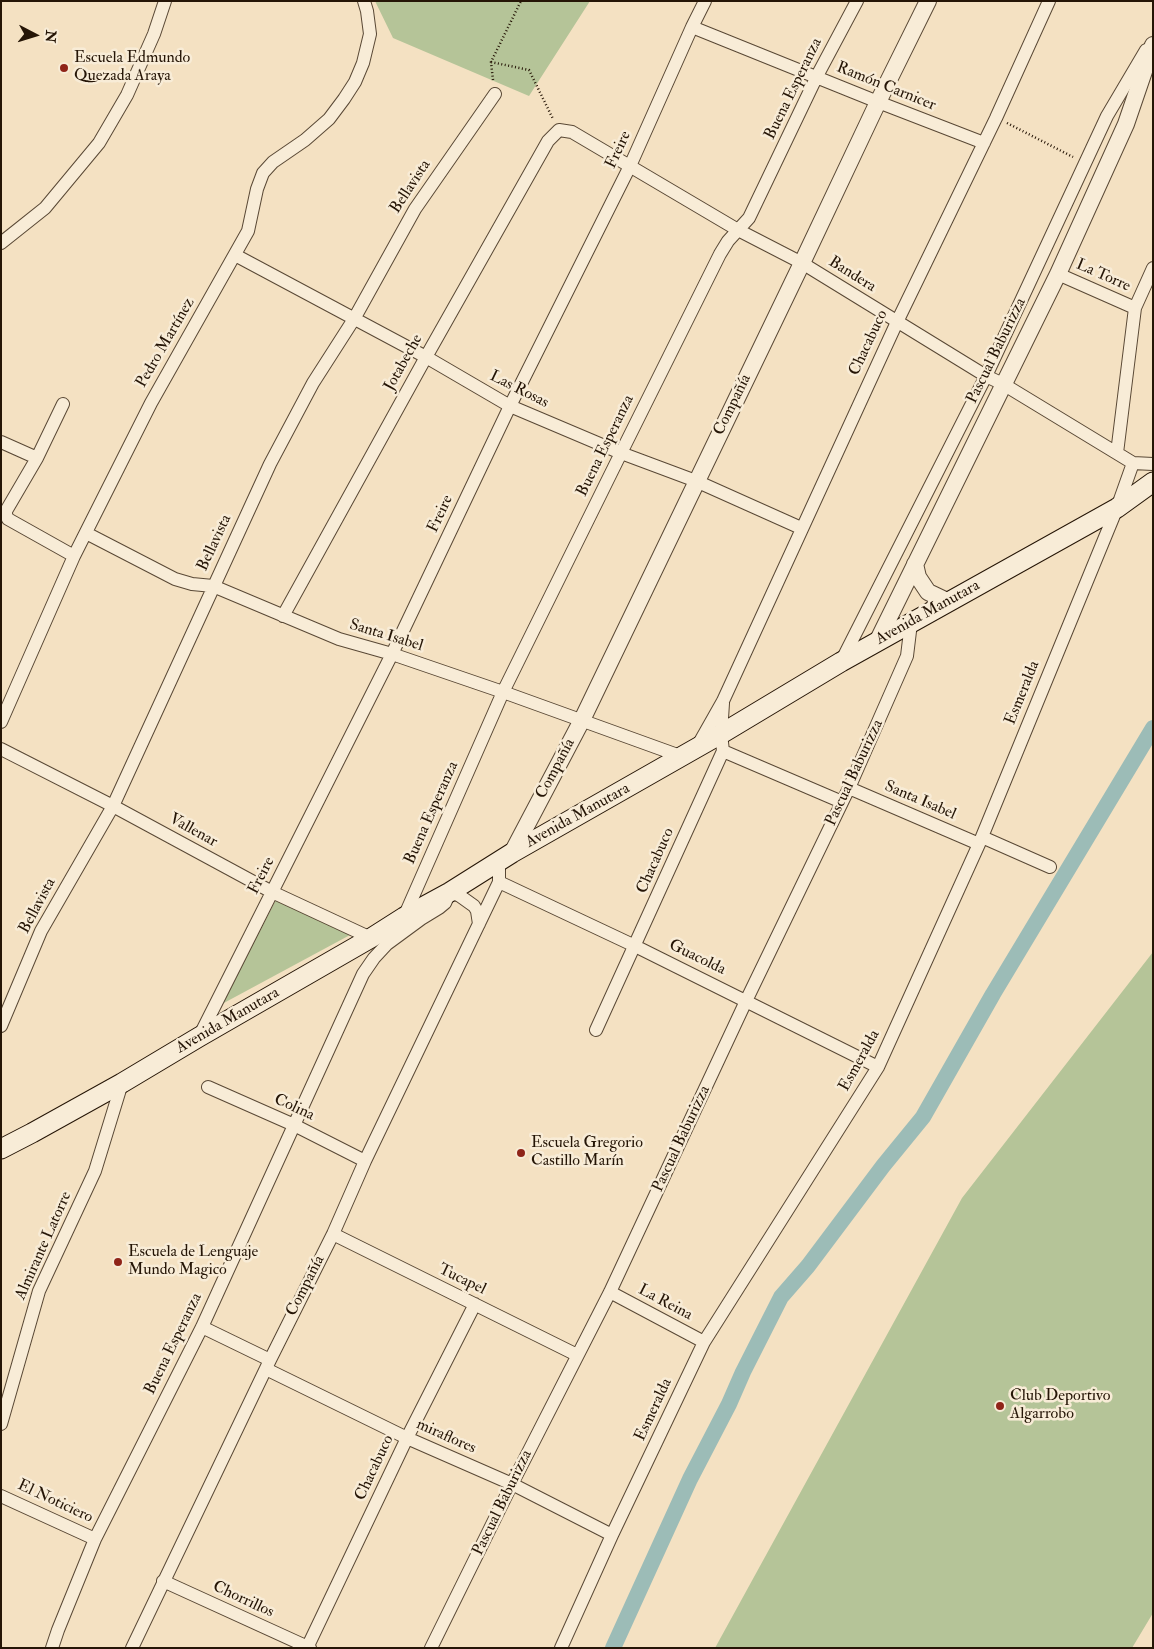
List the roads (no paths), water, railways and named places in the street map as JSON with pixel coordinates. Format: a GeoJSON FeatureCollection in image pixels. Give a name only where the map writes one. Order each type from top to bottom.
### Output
{"type":"FeatureCollection","features":[{"type":"Feature","properties":{"kind":"main road","name":"Avenida Manutara"},"geometry":{"type":"LineString","coordinates":[[1,1149],[122,1083],[404,917],[450,892],[506,857],[690,752],[722,743],[841,662],[1117,508],[1153,482]]}},
{"type":"Feature","properties":{"kind":"street"},"geometry":{"type":"LineString","coordinates":[[1,243],[45,208],[99,143],[127,96],[154,34],[165,1]]}},
{"type":"Feature","properties":{"kind":"street","name":"Pedro Martínez"},"geometry":{"type":"LineString","coordinates":[[1,722],[74,556],[151,403],[248,231],[257,189],[263,173],[272,162],[305,140],[329,119],[355,82],[363,63],[370,34],[364,1]]}},
{"type":"Feature","properties":{"kind":"street","name":"Freire"},"geometry":{"type":"LineString","coordinates":[[199,1037],[392,654],[510,406],[630,166],[705,1]]}},
{"type":"Feature","properties":{"kind":"street","name":"Buena Esperanza"},"geometry":{"type":"LineString","coordinates":[[404,917],[503,692],[621,453],[720,254],[728,241],[749,218],[758,201],[817,76],[857,1]]}},
{"type":"Feature","properties":{"kind":"street","name":"Compañía"},"geometry":{"type":"LineString","coordinates":[[132,1648],[268,1364],[333,1234],[365,1160],[499,882],[506,857],[536,808],[582,720],[928,1]]}},
{"type":"Feature","properties":{"kind":"street","name":"Chacabuco"},"geometry":{"type":"LineString","coordinates":[[690,752],[723,701],[801,528],[897,322],[996,118],[1049,1]]}},
{"type":"Feature","properties":{"kind":"street","name":"Ramón Carnicer"},"geometry":{"type":"LineString","coordinates":[[692,26],[984,143]]}},
{"type":"Feature","properties":{"kind":"street","name":"Pascual Baburizza"},"geometry":{"type":"LineString","coordinates":[[841,662],[986,376],[1107,116],[1153,39]]}},
{"type":"Feature","properties":{"kind":"street","name":"Pascual Baburizza"},"geometry":{"type":"LineString","coordinates":[[877,642],[1058,274],[1126,124],[1153,45]]}},
{"type":"Feature","properties":{"kind":"street","name":"Bellavista"},"geometry":{"type":"LineString","coordinates":[[1,1026],[41,931],[112,806],[270,464],[313,383],[354,319],[415,209],[495,94]]}},
{"type":"Feature","properties":{"kind":"street","name":"Bandera"},"geometry":{"type":"LineString","coordinates":[[559,130],[572,132],[738,230],[802,264],[1133,463],[1153,464]]}},
{"type":"Feature","properties":{"kind":"street","name":"Jotabeche"},"geometry":{"type":"LineString","coordinates":[[283,616],[548,141],[559,130]]}},
{"type":"Feature","properties":{"kind":"street","name":"Las Rosas"},"geometry":{"type":"LineString","coordinates":[[235,255],[426,357],[510,406],[621,453],[696,481],[801,528]]}},
{"type":"Feature","properties":{"kind":"street"},"geometry":{"type":"LineString","coordinates":[[1117,453],[1135,308],[1153,268]]}},
{"type":"Feature","properties":{"kind":"street","name":"La Torre"},"geometry":{"type":"LineString","coordinates":[[1058,274],[1135,308]]}},
{"type":"Feature","properties":{"kind":"street"},"geometry":{"type":"LineString","coordinates":[[63,404],[37,458],[6,515],[8,519],[74,556]]}},
{"type":"Feature","properties":{"kind":"street"},"geometry":{"type":"LineString","coordinates":[[1,442],[37,458]]}},
{"type":"Feature","properties":{"kind":"street","name":"Esmeralda"},"geometry":{"type":"LineString","coordinates":[[561,1648],[612,1535],[704,1342],[878,1067],[980,840],[1117,508],[1133,463]]}},
{"type":"Feature","properties":{"kind":"street","name":"Santa Isabel"},"geometry":{"type":"LineString","coordinates":[[86,533],[175,579],[192,584],[213,586],[339,639],[392,654],[582,720],[690,752]]}},
{"type":"Feature","properties":{"kind":"street"},"geometry":{"type":"LineString","coordinates":[[915,564],[918,577],[928,592],[949,602]]}},
{"type":"Feature","properties":{"kind":"street","name":"Pascual Baburizza"},"geometry":{"type":"LineString","coordinates":[[431,1648],[610,1292],[746,1001],[849,788],[907,656],[911,623]]}},
{"type":"Feature","properties":{"kind":"street","name":"Chacabuco"},"geometry":{"type":"LineString","coordinates":[[596,1030],[635,946],[722,743],[723,701]]}},
{"type":"Feature","properties":{"kind":"street"},"geometry":{"type":"LineString","coordinates":[[722,743],[842,802]]}},
{"type":"Feature","properties":{"kind":"street","name":"Vallenar"},"geometry":{"type":"LineString","coordinates":[[1,749],[272,892],[371,938]]}},
{"type":"Feature","properties":{"kind":"street","name":"Santa Isabel"},"geometry":{"type":"LineString","coordinates":[[849,788],[1050,867]]}},
{"type":"Feature","properties":{"kind":"street","name":"Compañía"},"geometry":{"type":"LineString","coordinates":[[536,808],[540,823],[550,832]]}},
{"type":"Feature","properties":{"kind":"street","name":"Guacolda"},"geometry":{"type":"LineString","coordinates":[[499,882],[635,946],[878,1067]]}},
{"type":"Feature","properties":{"kind":"street"},"geometry":{"type":"LineString","coordinates":[[450,892],[460,896],[474,906],[479,924]]}},
{"type":"Feature","properties":{"kind":"street","name":"Buena Esperanza"},"geometry":{"type":"LineString","coordinates":[[52,1648],[95,1538],[202,1327],[363,974],[387,944],[439,908],[445,903],[450,892]]}},
{"type":"Feature","properties":{"kind":"street","name":"Almirante Latorre"},"geometry":{"type":"LineString","coordinates":[[1,1424],[39,1291],[95,1171],[122,1083]]}},
{"type":"Feature","properties":{"kind":"street","name":"Colina"},"geometry":{"type":"LineString","coordinates":[[208,1087],[294,1125],[365,1160]]}},
{"type":"Feature","properties":{"kind":"street","name":"Tucapel"},"geometry":{"type":"LineString","coordinates":[[333,1234],[577,1355]]}},
{"type":"Feature","properties":{"kind":"street","name":"La Reina"},"geometry":{"type":"LineString","coordinates":[[610,1292],[704,1342]]}},
{"type":"Feature","properties":{"kind":"street","name":"Chacabuco"},"geometry":{"type":"LineString","coordinates":[[308,1648],[407,1438],[475,1304]]}},
{"type":"Feature","properties":{"kind":"street","name":"miraflores"},"geometry":{"type":"LineString","coordinates":[[202,1327],[407,1438],[512,1484],[612,1535]]}},
{"type":"Feature","properties":{"kind":"street","name":"El Noticiero"},"geometry":{"type":"LineString","coordinates":[[1,1496],[95,1538]]}},
{"type":"Feature","properties":{"kind":"street","name":"Chorrillos"},"geometry":{"type":"LineString","coordinates":[[163,1581],[308,1648]]}},
{"type":"Feature","properties":{"kind":"waterway"},"geometry":{"type":"LineString","coordinates":[[613,1648],[690,1479],[781,1297],[808,1266],[883,1166],[923,1117],[993,994],[1153,728]]}},
{"type":"Feature","properties":{"kind":"place","name":"Escuela Edmundo Quezada Araya"},"geometry":{"type":"Point","coordinates":[64,68]}},
{"type":"Feature","properties":{"kind":"place","name":"Escuela Gregorio Castillo Marín"},"geometry":{"type":"Point","coordinates":[521,1153]}},
{"type":"Feature","properties":{"kind":"place","name":"Escuela de Lenguaje Mundo Magico"},"geometry":{"type":"Point","coordinates":[118,1262]}},
{"type":"Feature","properties":{"kind":"place","name":"Club Deportivo Algarrobo"},"geometry":{"type":"Point","coordinates":[1000,1406]}}]}
